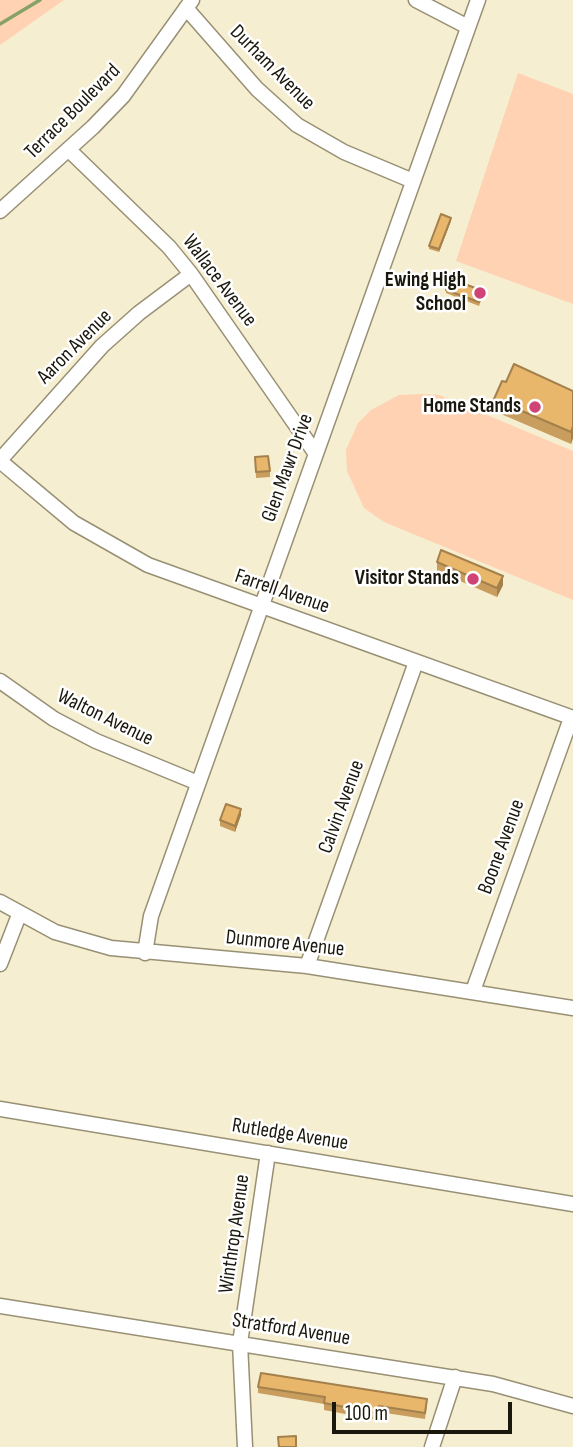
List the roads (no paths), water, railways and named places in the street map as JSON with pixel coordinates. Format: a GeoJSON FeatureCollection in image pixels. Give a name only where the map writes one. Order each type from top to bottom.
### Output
{"type":"FeatureCollection","features":[{"type":"Feature","properties":{"kind":"street"},"geometry":{"type":"LineString","coordinates":[[416,0],[468,27]]}},
{"type":"Feature","properties":{"kind":"street","name":"Glen Mawr Drive"},"geometry":{"type":"LineString","coordinates":[[145,953],[150,916],[478,0]]}},
{"type":"Feature","properties":{"kind":"street","name":"Terrace Boulevard"},"geometry":{"type":"LineString","coordinates":[[0,211],[69,150],[123,96],[189,4]]}},
{"type":"Feature","properties":{"kind":"street","name":"Durham Avenue"},"geometry":{"type":"LineString","coordinates":[[189,4],[257,89],[298,125],[344,152],[413,181]]}},
{"type":"Feature","properties":{"kind":"street","name":"Wallace Avenue"},"geometry":{"type":"LineString","coordinates":[[69,150],[169,247],[191,274],[316,454]]}},
{"type":"Feature","properties":{"kind":"street","name":"Aaron Avenue"},"geometry":{"type":"LineString","coordinates":[[0,460],[102,346],[139,313],[191,274]]}},
{"type":"Feature","properties":{"kind":"street","name":"Farrell Avenue"},"geometry":{"type":"LineString","coordinates":[[0,460],[40,497],[110,546],[168,574],[572,718]]}},
{"type":"Feature","properties":{"kind":"street","name":"Calvin Avenue"},"geometry":{"type":"LineString","coordinates":[[307,966],[416,662]]}},
{"type":"Feature","properties":{"kind":"street","name":"Walton Avenue"},"geometry":{"type":"LineString","coordinates":[[0,681],[54,719],[96,741],[198,783]]}},
{"type":"Feature","properties":{"kind":"street","name":"Boone Avenue"},"geometry":{"type":"LineString","coordinates":[[473,991],[572,718]]}},
{"type":"Feature","properties":{"kind":"street","name":"Dunmore Avenue"},"geometry":{"type":"LineString","coordinates":[[0,902],[19,915],[81,941],[145,953],[307,966],[573,1008]]}},
{"type":"Feature","properties":{"kind":"street"},"geometry":{"type":"LineString","coordinates":[[0,964],[19,915]]}},
{"type":"Feature","properties":{"kind":"street","name":"Rutledge Avenue"},"geometry":{"type":"LineString","coordinates":[[0,1109],[573,1204]]}},
{"type":"Feature","properties":{"kind":"street","name":"Winthrop Avenue"},"geometry":{"type":"LineString","coordinates":[[246,1447],[240,1343],[268,1153]]}},
{"type":"Feature","properties":{"kind":"street","name":"Stratford Avenue"},"geometry":{"type":"LineString","coordinates":[[0,1306],[455,1377],[493,1384],[573,1406]]}},
{"type":"Feature","properties":{"kind":"street"},"geometry":{"type":"LineString","coordinates":[[432,1447],[455,1377]]}},
{"type":"Feature","properties":{"kind":"waterway"},"geometry":{"type":"LineString","coordinates":[[0,24],[40,0]]}},
{"type":"Feature","properties":{"kind":"place","name":"Ewing High School"},"geometry":{"type":"Point","coordinates":[480,293]}},
{"type":"Feature","properties":{"kind":"place","name":"Home Stands"},"geometry":{"type":"Point","coordinates":[535,407]}},
{"type":"Feature","properties":{"kind":"place","name":"Visitor Stands"},"geometry":{"type":"Point","coordinates":[473,579]}}]}
